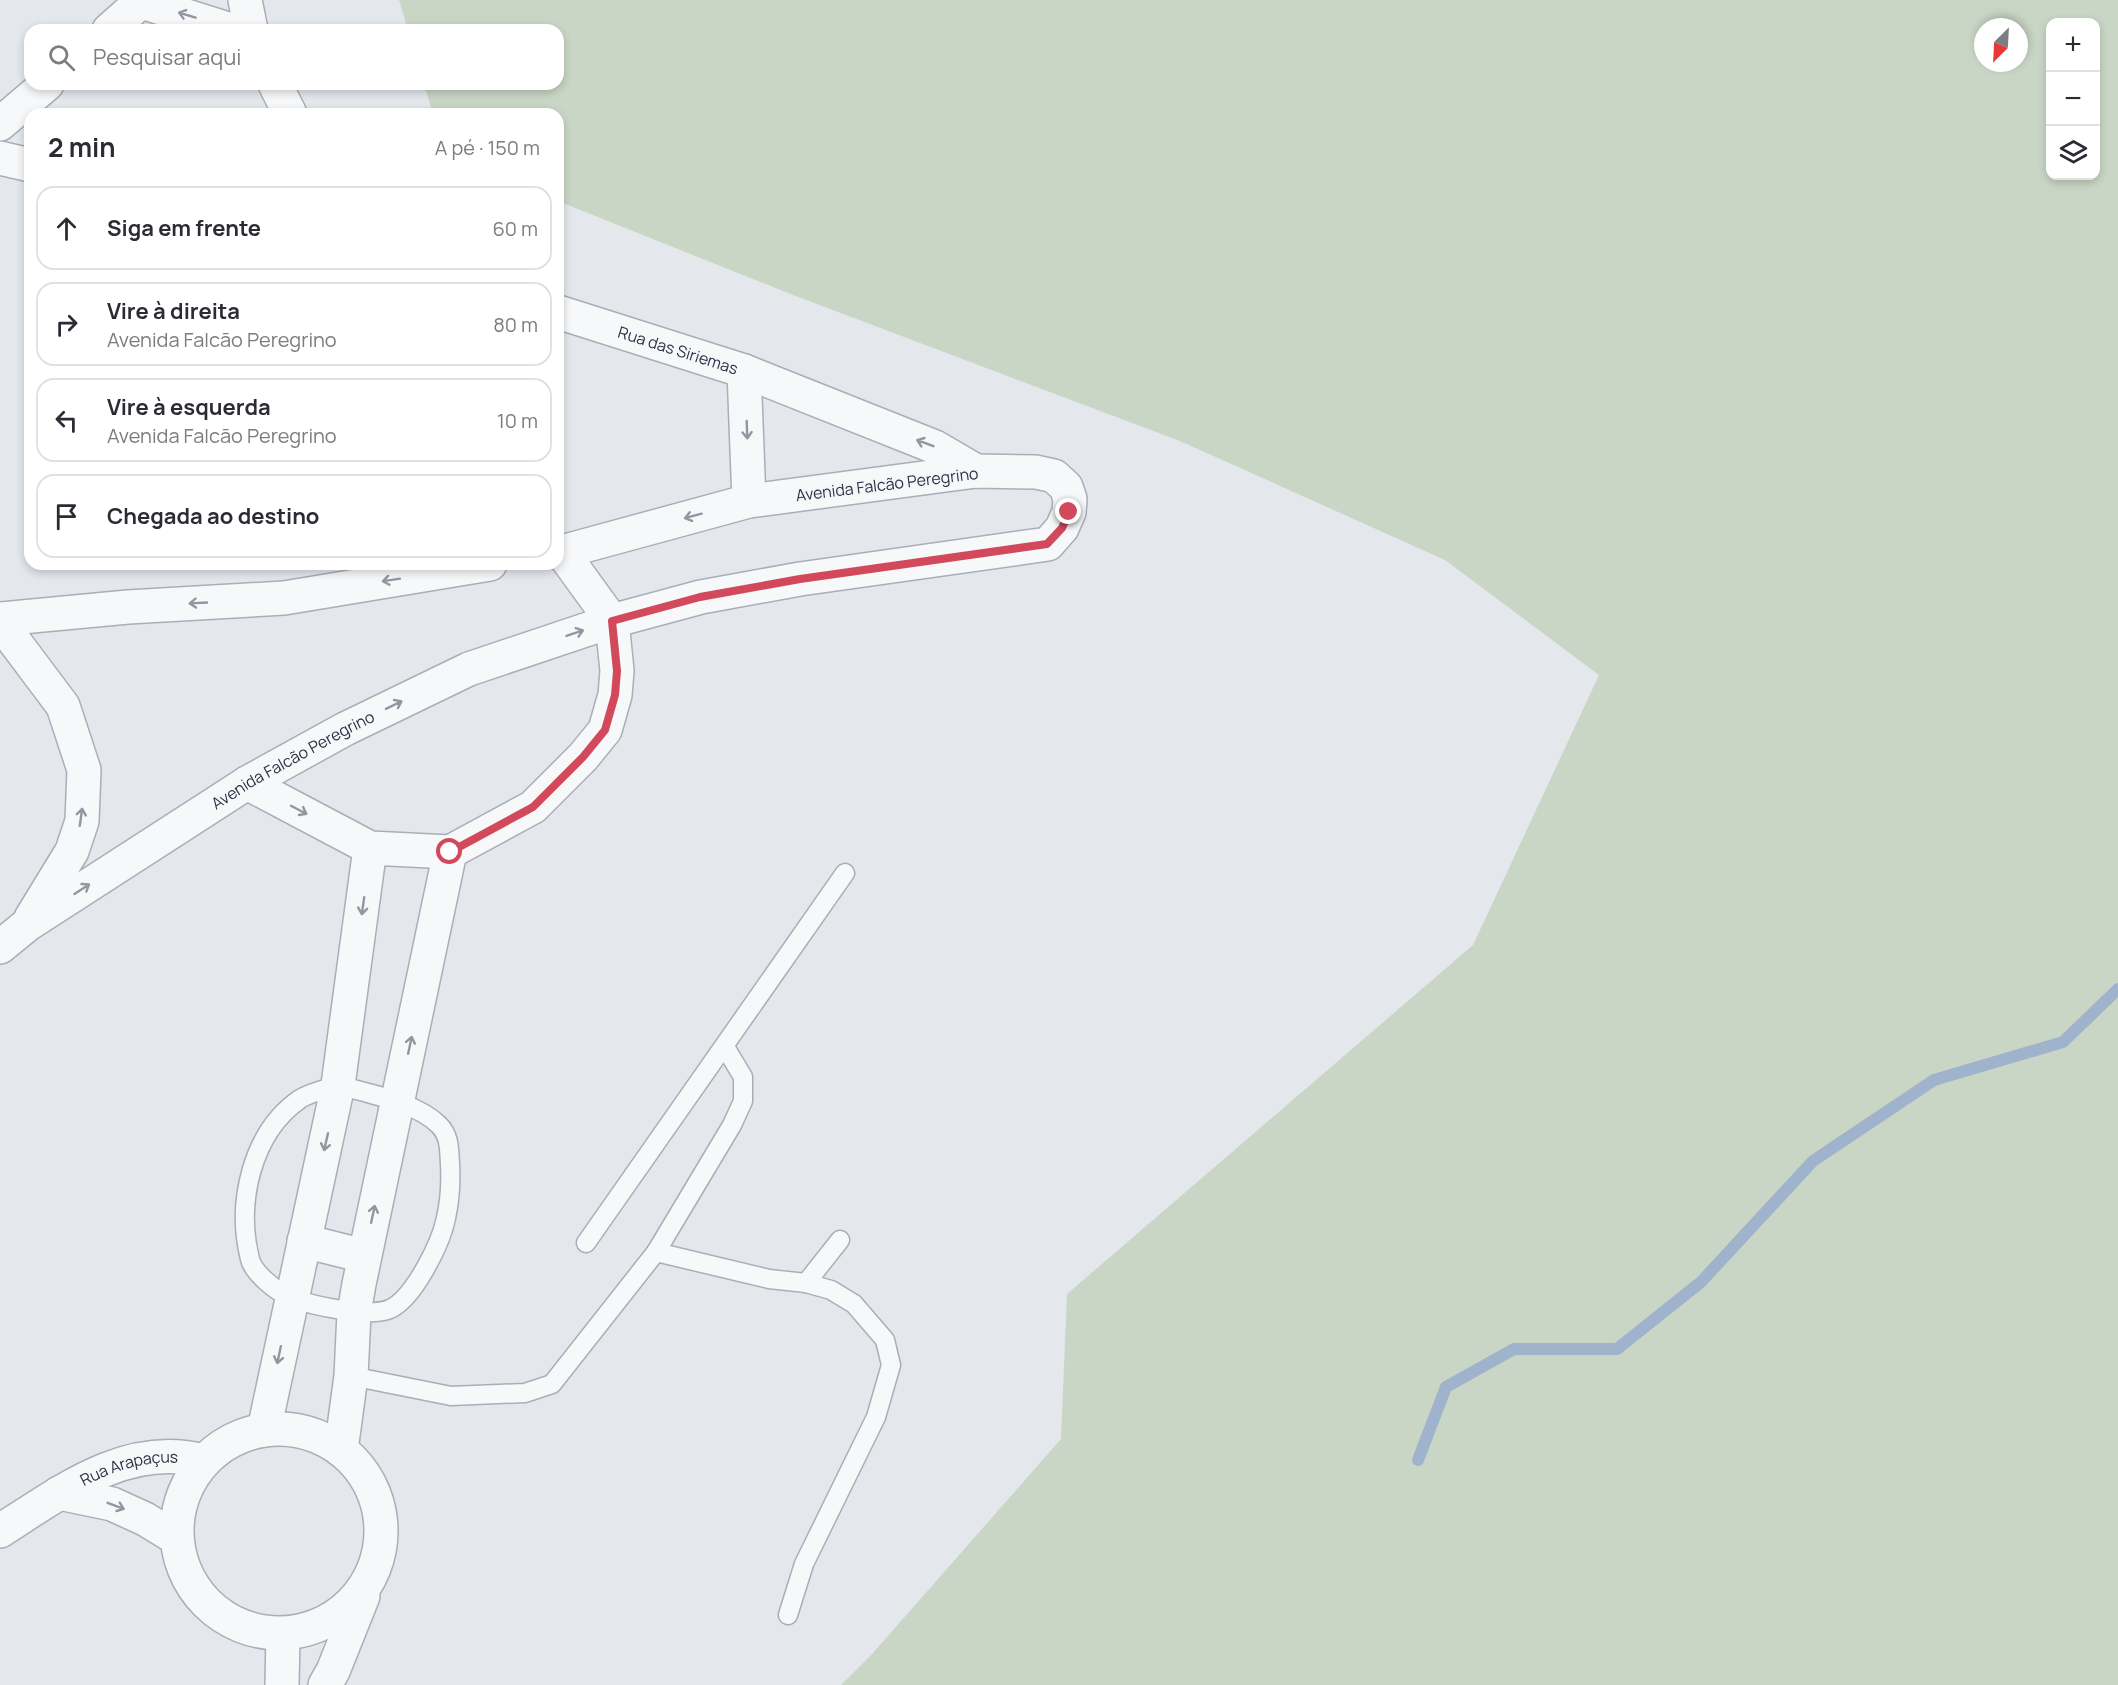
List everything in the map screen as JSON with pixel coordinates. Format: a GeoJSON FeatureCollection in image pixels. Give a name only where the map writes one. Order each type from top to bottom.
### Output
{"type":"FeatureCollection","features":[{"type":"Feature","properties":{"kind":"street"},"geometry":{"type":"LineString","coordinates":[[244,0],[250,24]]}},
{"type":"Feature","properties":{"kind":"street"},"geometry":{"type":"LineString","coordinates":[[117,24],[143,1],[213,24]]}},
{"type":"Feature","properties":{"kind":"street"},"geometry":{"type":"LineString","coordinates":[[0,124],[40,90]]}},
{"type":"Feature","properties":{"kind":"street"},"geometry":{"type":"LineString","coordinates":[[279,90],[287,108]]}},
{"type":"Feature","properties":{"kind":"street"},"geometry":{"type":"LineString","coordinates":[[0,158],[24,164]]}},
{"type":"Feature","properties":{"kind":"street","name":"Rua das Siriemas"},"geometry":{"type":"LineString","coordinates":[[564,314],[744,371],[749,501]]}},
{"type":"Feature","properties":{"kind":"street"},"geometry":{"type":"LineString","coordinates":[[744,371],[935,447],[976,471]]}},
{"type":"Feature","properties":{"kind":"street","name":"Avenida Falcão Peregrino"},"geometry":{"type":"LineString","coordinates":[[0,947],[27,925],[247,783],[345,729],[469,669],[612,621],[700,597],[800,579],[1047,544],[1062,528],[1069,512],[1070,499],[1066,487],[1054,476],[1036,472],[976,471],[749,501],[564,552]]}},
{"type":"Feature","properties":{"kind":"street","name":"Avenida Falcão Peregrino"},"geometry":{"type":"LineString","coordinates":[[564,558],[612,621]]}},
{"type":"Feature","properties":{"kind":"street"},"geometry":{"type":"LineString","coordinates":[[0,620],[128,607],[284,598],[454,570]]}},
{"type":"Feature","properties":{"kind":"street"},"geometry":{"type":"LineString","coordinates":[[0,620],[63,706],[84,770],[82,821],[72,850],[27,925]]}},
{"type":"Feature","properties":{"kind":"street"},"geometry":{"type":"LineString","coordinates":[[247,783],[370,848],[450,852],[533,807],[583,757],[605,730],[615,695],[617,671],[612,621]]}},
{"type":"Feature","properties":{"kind":"street"},"geometry":{"type":"LineString","coordinates":[[264,1430],[339,1085],[370,848]]}},
{"type":"Feature","properties":{"kind":"street"},"geometry":{"type":"LineString","coordinates":[[341,1450],[351,1376],[354,1313],[364,1256],[399,1103],[450,852]]}},
{"type":"Feature","properties":{"kind":"street"},"geometry":{"type":"LineString","coordinates":[[304,1241],[364,1256]]}},
{"type":"Feature","properties":{"kind":"street"},"geometry":{"type":"LineString","coordinates":[[325,1685],[333,1671],[378,1561],[382,1530],[377,1500],[363,1472],[341,1450],[318,1436],[291,1429],[264,1430],[231,1440],[203,1461],[187,1484],[178,1511],[176,1538],[183,1569],[199,1597],[222,1617],[251,1631],[283,1635],[315,1628],[343,1613],[365,1589]]}},
{"type":"Feature","properties":{"kind":"street","name":"Rua Arapaçus"},"geometry":{"type":"LineString","coordinates":[[0,1531],[59,1493],[106,1469],[131,1461],[164,1455],[184,1456],[203,1461]]}},
{"type":"Feature","properties":{"kind":"street","name":"Rua Arapaçus"},"geometry":{"type":"LineString","coordinates":[[59,1493],[112,1504],[145,1518],[176,1538]]}},
{"type":"Feature","properties":{"kind":"street"},"geometry":{"type":"LineString","coordinates":[[282,1685],[283,1635]]}},
{"type":"Feature","properties":{"kind":"lane"},"geometry":{"type":"LineString","coordinates":[[586,1243],[845,873]]}},
{"type":"Feature","properties":{"kind":"lane"},"geometry":{"type":"LineString","coordinates":[[351,1376],[451,1396],[525,1393],[552,1384],[656,1252],[732,1125],[743,1101],[743,1077],[725,1047]]}},
{"type":"Feature","properties":{"kind":"lane"},"geometry":{"type":"LineString","coordinates":[[339,1085],[399,1103],[427,1116],[440,1127],[449,1141],[451,1185],[446,1220],[425,1271],[408,1296],[389,1309],[354,1313],[291,1298],[272,1287],[250,1263],[244,1230],[248,1186],[259,1147],[278,1119],[302,1098],[339,1085]]}},
{"type":"Feature","properties":{"kind":"lane"},"geometry":{"type":"LineString","coordinates":[[806,1283],[840,1240]]}},
{"type":"Feature","properties":{"kind":"lane"},"geometry":{"type":"LineString","coordinates":[[656,1252],[769,1279],[806,1283],[831,1290],[854,1304],[885,1340],[891,1365],[876,1417],[804,1564],[788,1615]]}},
{"type":"Feature","properties":{"kind":"green space"},"geometry":{"type":"Polygon","coordinates":[[[399,0],[2118,0],[2118,1685],[841,1685],[873,1653],[1061,1439],[1067,1294],[1473,945],[1599,675],[1445,560],[1180,441],[793,295],[564,203],[564,108],[431,108],[426,90],[564,90],[564,24],[406,24],[399,0]]]}},
{"type":"Feature","properties":{"kind":"waterway"},"geometry":{"type":"LineString","coordinates":[[1418,1460],[1446,1387],[1514,1349],[1617,1349],[1701,1282],[1813,1161],[1934,1080],[2063,1042],[2118,989]]}},
{"type":"Feature","properties":{"kind":"route"},"geometry":{"type":"LineString","coordinates":[[450,852],[533,807],[583,757],[605,730],[615,695],[617,671],[612,621],[700,597],[800,579],[1047,544],[1062,528],[1069,512]]}}]}
